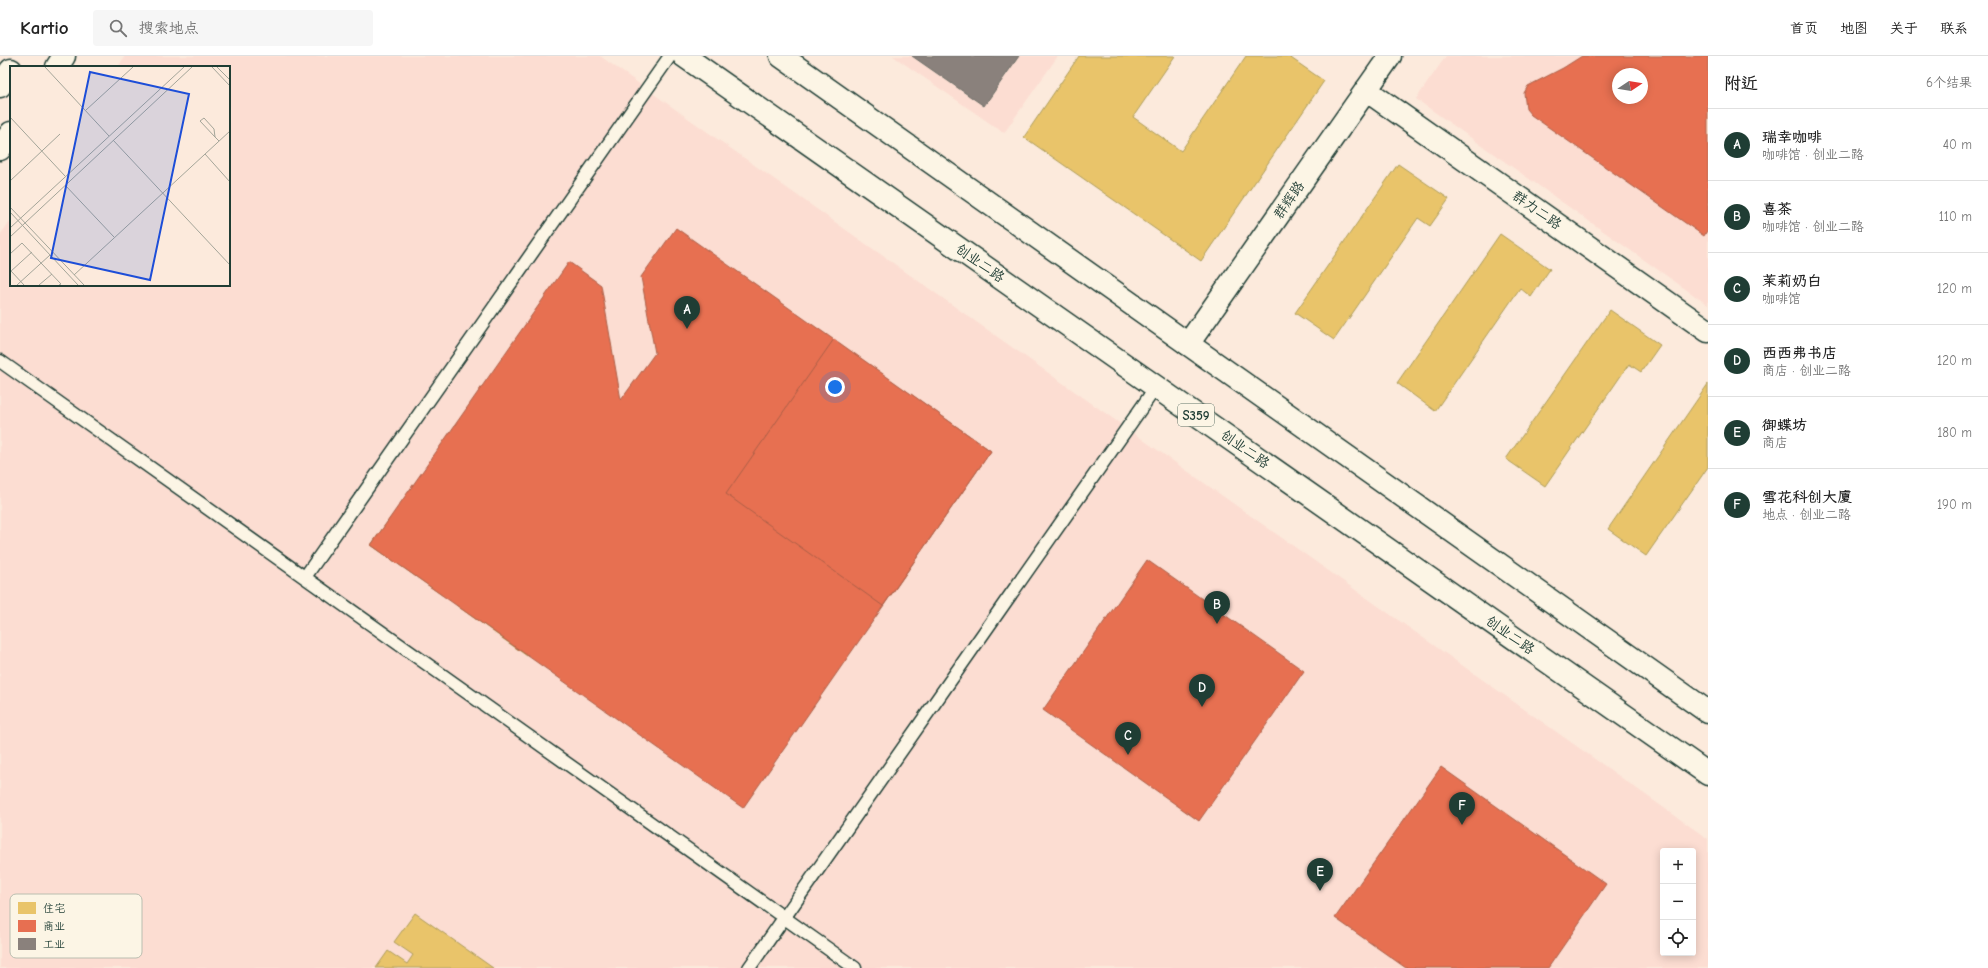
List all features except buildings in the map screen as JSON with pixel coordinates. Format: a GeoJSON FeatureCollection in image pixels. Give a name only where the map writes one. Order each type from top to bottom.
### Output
{"type":"FeatureCollection","features":[{"type":"Feature","properties":{"kind":"main road"},"geometry":{"type":"LineString","coordinates":[[14,66],[21,56]]}},
{"type":"Feature","properties":{"kind":"main road"},"geometry":{"type":"LineString","coordinates":[[58,66],[64,56]]}},
{"type":"Feature","properties":{"kind":"main road","name":"创业二路"},"geometry":{"type":"LineString","coordinates":[[684,56],[1708,774]]}},
{"type":"Feature","properties":{"kind":"main road"},"geometry":{"type":"LineString","coordinates":[[781,56],[1708,712]]}},
{"type":"Feature","properties":{"kind":"main road","name":"群辉路"},"geometry":{"type":"LineString","coordinates":[[1188,344],[1390,56]]}},
{"type":"Feature","properties":{"kind":"main road"},"geometry":{"type":"LineString","coordinates":[[0,86],[10,71]]}},
{"type":"Feature","properties":{"kind":"main road","name":"群力二路"},"geometry":{"type":"LineString","coordinates":[[1366,90],[1708,331]]}},
{"type":"Feature","properties":{"kind":"main road"},"geometry":{"type":"LineString","coordinates":[[0,149],[10,134]]}},
{"type":"Feature","properties":{"kind":"lane"},"geometry":{"type":"LineString","coordinates":[[305,577],[670,56]]}},
{"type":"Feature","properties":{"kind":"lane"},"geometry":{"type":"LineString","coordinates":[[0,361],[855,968]]}},
{"type":"Feature","properties":{"kind":"lane"},"geometry":{"type":"LineString","coordinates":[[749,968],[1156,387]]}},
{"type":"Feature","properties":{"kind":"shaded area"},"geometry":{"type":"Polygon","coordinates":[[[125,56],[600,56],[1708,839],[1708,968],[0,968],[0,235],[10,221],[10,286],[230,286],[230,66],[119,66],[125,56]]]}},
{"type":"Feature","properties":{"kind":"shaded area"},"geometry":{"type":"Polygon","coordinates":[[[893,56],[1058,56],[1004,133],[893,56]]]}},
{"type":"Feature","properties":{"kind":"shaded area"},"geometry":{"type":"Polygon","coordinates":[[[1446,56],[1708,56],[1708,305],[1416,99],[1446,56]]]}},
{"type":"Feature","properties":{"kind":"place","name":"瑞幸咖啡"},"geometry":{"type":"Point","coordinates":[687,329]}},
{"type":"Feature","properties":{"kind":"place","name":"喜茶"},"geometry":{"type":"Point","coordinates":[1217,624]}},
{"type":"Feature","properties":{"kind":"place","name":"西西弗书店"},"geometry":{"type":"Point","coordinates":[1202,707]}},
{"type":"Feature","properties":{"kind":"place","name":"茉莉奶白"},"geometry":{"type":"Point","coordinates":[1128,755]}},
{"type":"Feature","properties":{"kind":"place","name":"雪花科创大廈"},"geometry":{"type":"Point","coordinates":[1462,825]}},
{"type":"Feature","properties":{"kind":"place","name":"御蝶坊"},"geometry":{"type":"Point","coordinates":[1320,891]}}]}
